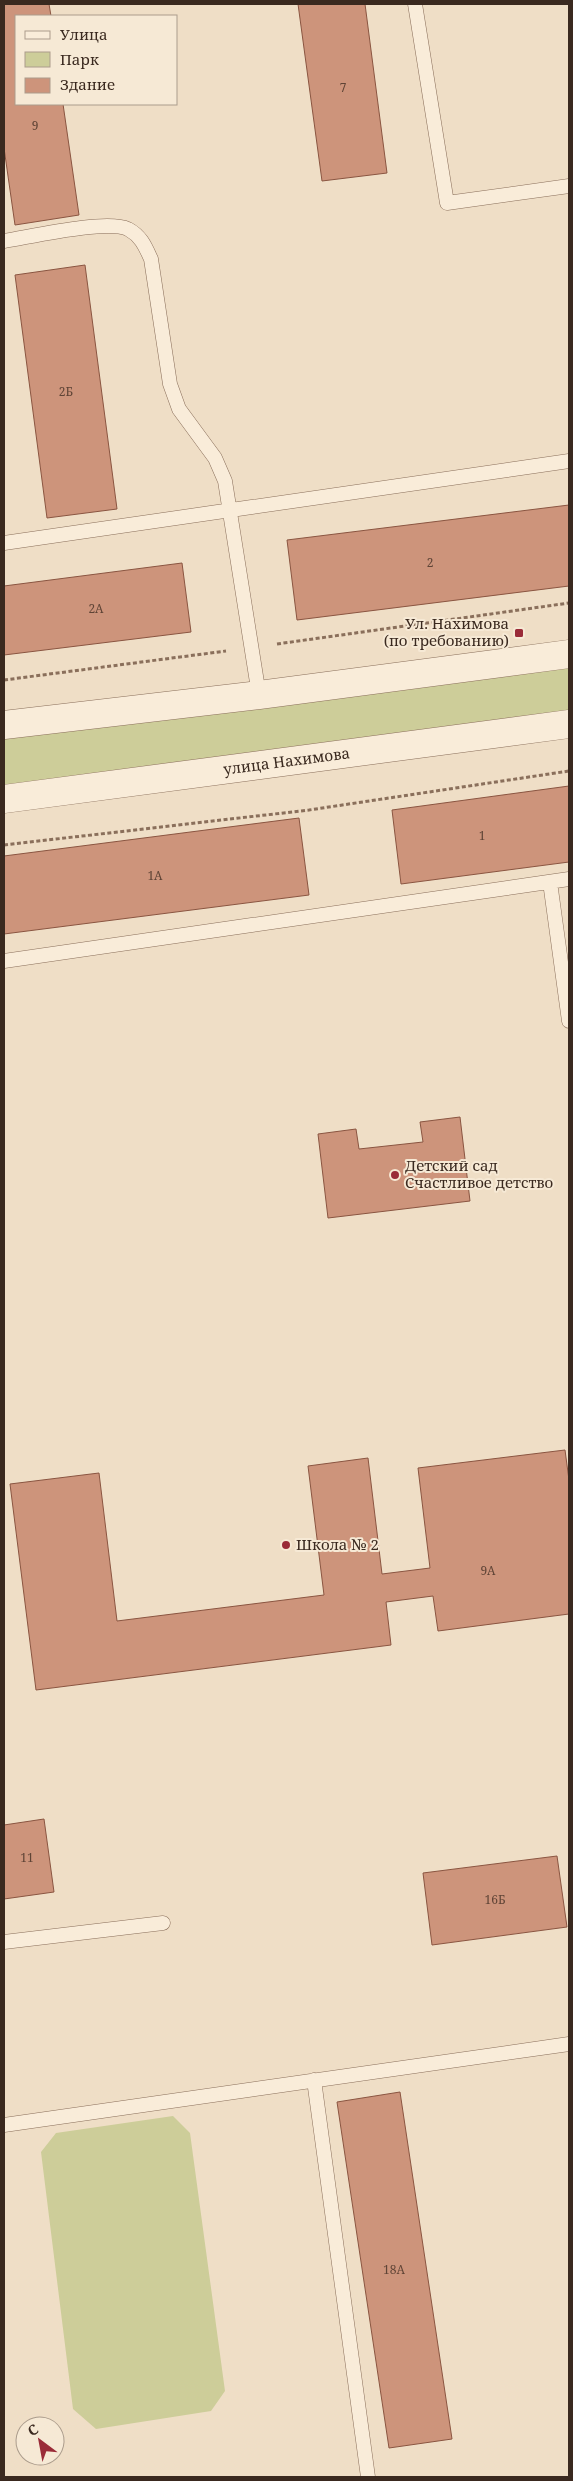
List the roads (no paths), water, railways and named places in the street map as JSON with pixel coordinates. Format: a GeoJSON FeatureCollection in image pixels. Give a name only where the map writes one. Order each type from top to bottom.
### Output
{"type":"FeatureCollection","features":[{"type":"Feature","properties":{"kind":"street"},"geometry":{"type":"LineString","coordinates":[[4,725],[259,695],[569,654]]}},
{"type":"Feature","properties":{"kind":"street","name":"улица Нахимова"},"geometry":{"type":"LineString","coordinates":[[4,799],[569,724]]}},
{"type":"Feature","properties":{"kind":"lane"},"geometry":{"type":"LineString","coordinates":[[415,4],[447,203],[569,186]]}},
{"type":"Feature","properties":{"kind":"lane"},"geometry":{"type":"LineString","coordinates":[[4,241],[104,226],[127,229],[144,241],[151,259],[170,384],[179,409],[215,458],[224,481],[259,695]]}},
{"type":"Feature","properties":{"kind":"lane"},"geometry":{"type":"LineString","coordinates":[[4,542],[569,461]]}},
{"type":"Feature","properties":{"kind":"lane"},"geometry":{"type":"LineString","coordinates":[[4,962],[569,879]]}},
{"type":"Feature","properties":{"kind":"lane"},"geometry":{"type":"LineString","coordinates":[[550,882],[569,1021]]}},
{"type":"Feature","properties":{"kind":"lane"},"geometry":{"type":"LineString","coordinates":[[4,1942],[163,1923]]}},
{"type":"Feature","properties":{"kind":"lane"},"geometry":{"type":"LineString","coordinates":[[4,2125],[569,2044]]}},
{"type":"Feature","properties":{"kind":"lane"},"geometry":{"type":"LineString","coordinates":[[314,2080],[368,2477]]}},
{"type":"Feature","properties":{"kind":"place","name":"Ул. Нахимова (по требованию)"},"geometry":{"type":"Point","coordinates":[519,633]}},
{"type":"Feature","properties":{"kind":"place","name":"Детский сад Счастливое детство"},"geometry":{"type":"Point","coordinates":[395,1175]}},
{"type":"Feature","properties":{"kind":"place","name":"Школа № 2"},"geometry":{"type":"Point","coordinates":[286,1545]}}]}
